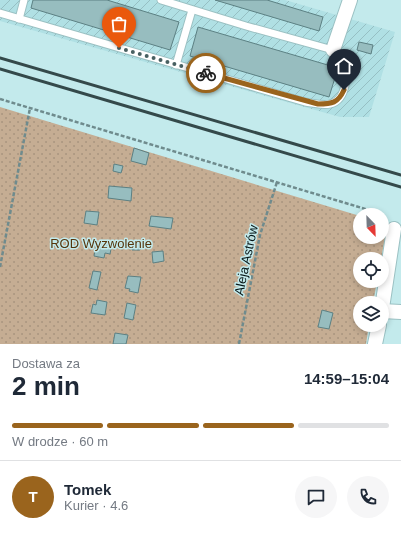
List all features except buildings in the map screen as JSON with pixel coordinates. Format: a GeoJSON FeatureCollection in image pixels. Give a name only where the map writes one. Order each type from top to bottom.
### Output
{"type":"FeatureCollection","features":[{"type":"Feature","properties":{"kind":"street"},"geometry":{"type":"LineString","coordinates":[[333,50],[350,0]]}},
{"type":"Feature","properties":{"kind":"street"},"geometry":{"type":"LineString","coordinates":[[384,296],[394,229]]}},
{"type":"Feature","properties":{"kind":"street"},"geometry":{"type":"LineString","coordinates":[[389,311],[401,312]]}},
{"type":"Feature","properties":{"kind":"street"},"geometry":{"type":"LineString","coordinates":[[375,344],[378,332]]}},
{"type":"Feature","properties":{"kind":"lane"},"geometry":{"type":"LineString","coordinates":[[19,19],[24,0]]}},
{"type":"Feature","properties":{"kind":"lane"},"geometry":{"type":"LineString","coordinates":[[0,13],[305,102],[331,104],[340,98],[344,90],[347,66],[344,57],[333,50],[161,0]]}},
{"type":"Feature","properties":{"kind":"lane"},"geometry":{"type":"LineString","coordinates":[[176,64],[192,10]]}},
{"type":"Feature","properties":{"kind":"path"},"geometry":{"type":"LineString","coordinates":[[0,100],[362,208]]}},
{"type":"Feature","properties":{"kind":"path"},"geometry":{"type":"LineString","coordinates":[[0,267],[30,108]]}},
{"type":"Feature","properties":{"kind":"path","name":"Aleja Astrów"},"geometry":{"type":"LineString","coordinates":[[239,344],[260,235],[277,182]]}},
{"type":"Feature","properties":{"kind":"shaded area"},"geometry":{"type":"Polygon","coordinates":[[[0,0],[285,0],[395,32],[369,117],[340,117],[0,21],[0,0]]]}},
{"type":"Feature","properties":{"kind":"green space","name":"ROD Wyzwolenie"},"geometry":{"type":"Polygon","coordinates":[[[0,107],[353,214],[353,244],[384,244],[382,252],[353,252],[353,288],[376,288],[374,296],[353,296],[353,332],[368,332],[366,344],[0,344],[0,107]]]}},
{"type":"Feature","properties":{"kind":"railway"},"geometry":{"type":"LineString","coordinates":[[0,58],[401,175]]}},
{"type":"Feature","properties":{"kind":"railway"},"geometry":{"type":"LineString","coordinates":[[0,69],[401,187]]}},
{"type":"Feature","properties":{"kind":"way so far"},"geometry":{"type":"LineString","coordinates":[[119,48],[206,73]]}},
{"type":"Feature","properties":{"kind":"route"},"geometry":{"type":"LineString","coordinates":[[206,73],[305,102],[318,104],[331,104],[340,98],[344,90]]}}]}
